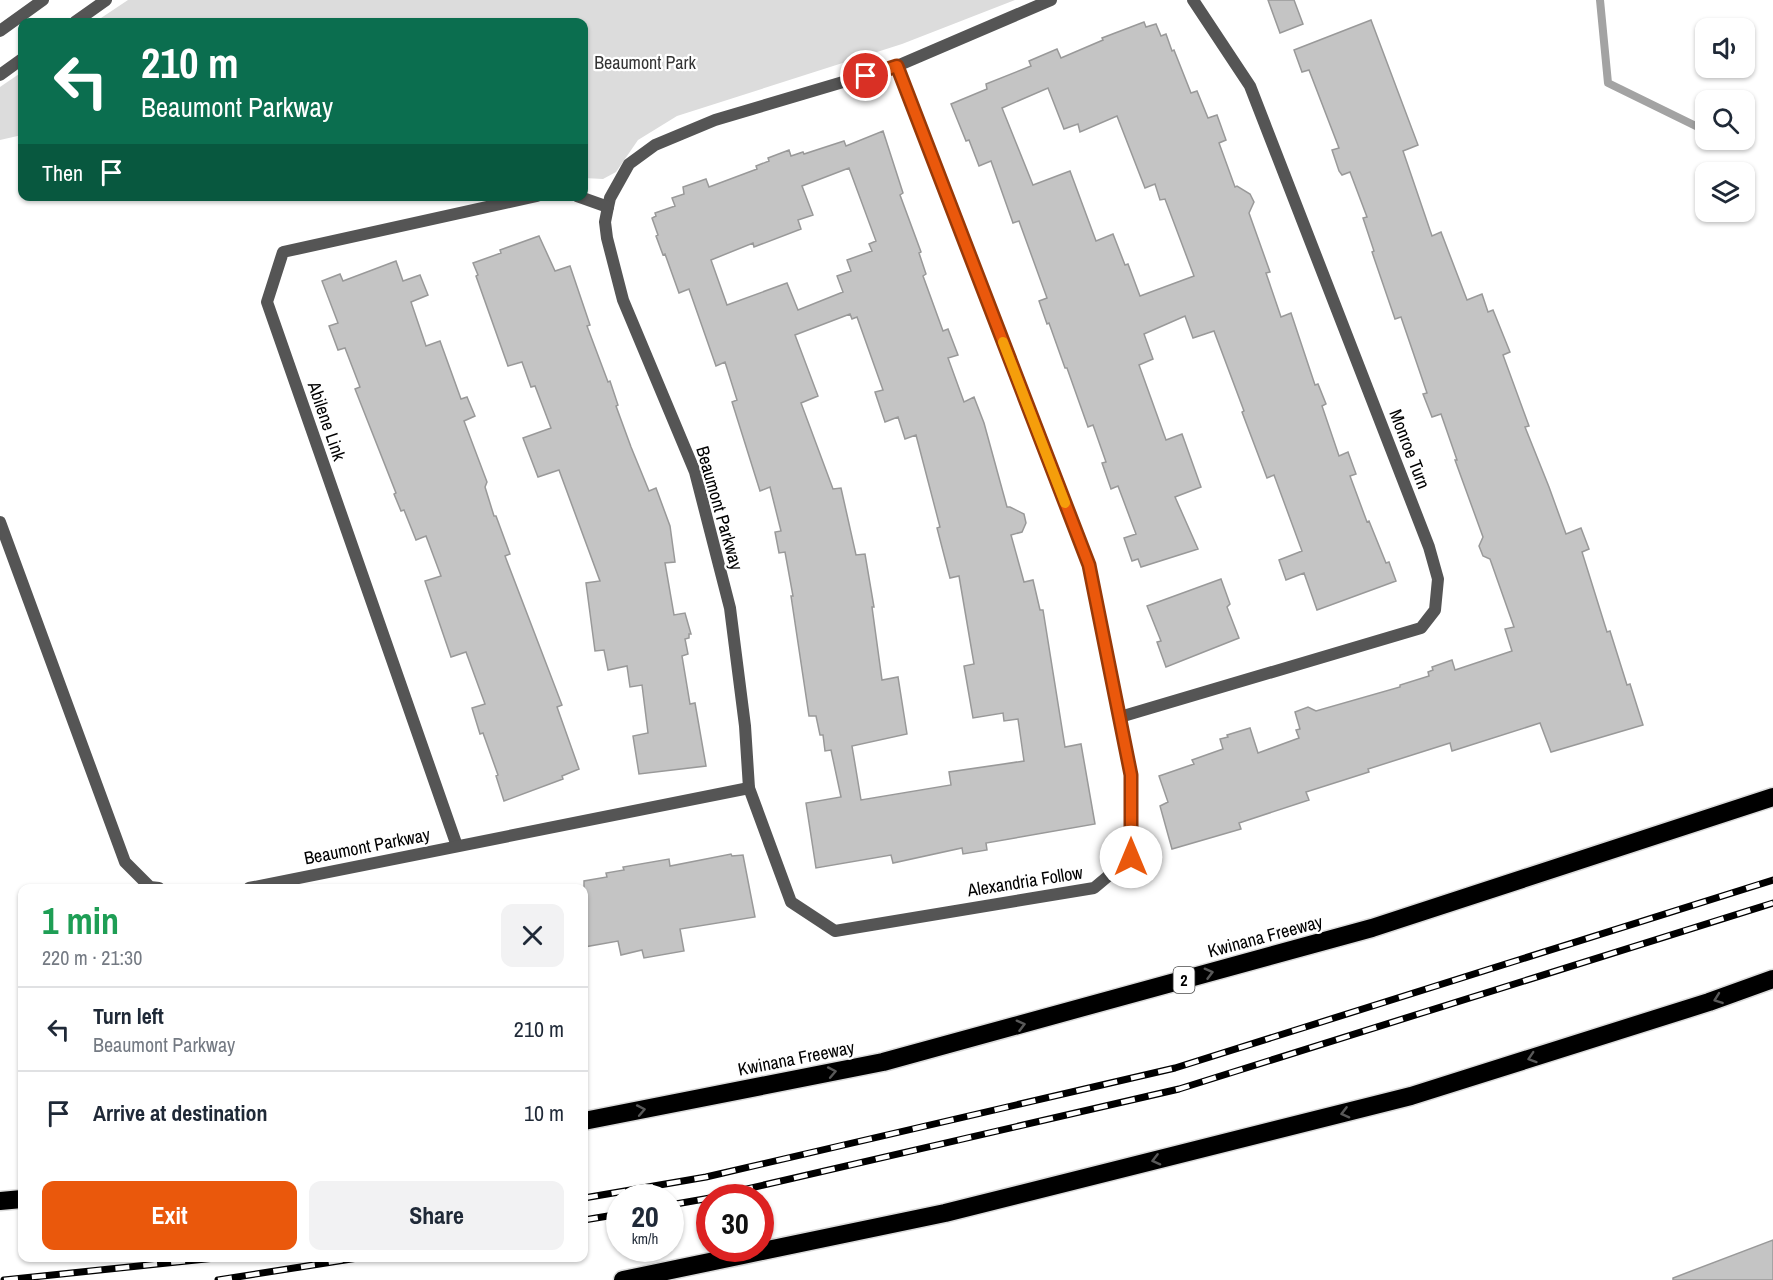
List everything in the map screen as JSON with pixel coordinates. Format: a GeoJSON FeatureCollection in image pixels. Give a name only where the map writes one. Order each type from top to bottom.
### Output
{"type":"FeatureCollection","features":[{"type":"Feature","properties":{"kind":"highway","name":"Kwinana Freeway"},"geometry":{"type":"LineString","coordinates":[[588,1120],[895,1059],[1372,928],[1773,797]]}},
{"type":"Feature","properties":{"kind":"highway"},"geometry":{"type":"LineString","coordinates":[[622,1280],[945,1213],[1411,1096],[1709,1002],[1773,979]]}},
{"type":"Feature","properties":{"kind":"highway"},"geometry":{"type":"LineString","coordinates":[[0,1201],[18,1199]]}},
{"type":"Feature","properties":{"kind":"street"},"geometry":{"type":"LineString","coordinates":[[0,31],[43,0]]}},
{"type":"Feature","properties":{"kind":"street"},"geometry":{"type":"LineString","coordinates":[[81,18],[106,0]]}},
{"type":"Feature","properties":{"kind":"street","name":"Beaumont Parkway"},"geometry":{"type":"LineString","coordinates":[[269,884],[749,788],[745,726],[730,608],[695,472],[623,300],[607,238],[605,222],[608,207],[629,164],[655,146],[715,120],[897,66],[1051,0]]}},
{"type":"Feature","properties":{"kind":"street","name":"Monroe Turn"},"geometry":{"type":"LineString","coordinates":[[1120,717],[1421,628],[1435,610],[1438,579],[1429,547],[1250,86],[1193,0]]}},
{"type":"Feature","properties":{"kind":"street"},"geometry":{"type":"LineString","coordinates":[[0,75],[18,62]]}},
{"type":"Feature","properties":{"kind":"street","name":"Alexandria Follow"},"geometry":{"type":"LineString","coordinates":[[749,788],[791,902],[835,931],[1094,888],[1131,857],[1131,775],[1089,565],[897,66]]}},
{"type":"Feature","properties":{"kind":"street"},"geometry":{"type":"LineString","coordinates":[[588,200],[608,207]]}},
{"type":"Feature","properties":{"kind":"street","name":"Abilene Link"},"geometry":{"type":"LineString","coordinates":[[458,846],[267,302],[283,252],[514,201]]}},
{"type":"Feature","properties":{"kind":"street"},"geometry":{"type":"LineString","coordinates":[[0,522],[124,862],[147,884]]}},
{"type":"Feature","properties":{"kind":"green space","name":"Beaumont Park"},"geometry":{"type":"Polygon","coordinates":[[[128,0],[1015,0],[902,44],[677,116],[638,140],[616,172],[603,179],[588,178],[588,18],[101,18],[128,0]]]}},
{"type":"Feature","properties":{"kind":"green space"},"geometry":{"type":"Polygon","coordinates":[[[18,75],[18,136],[0,140],[0,87],[18,75]]]}},
{"type":"Feature","properties":{"kind":"building"},"geometry":{"type":"Polygon","coordinates":[[[1268,0],[1294,0],[1303,24],[1280,33],[1268,0]]]}},
{"type":"Feature","properties":{"kind":"building"},"geometry":{"type":"Polygon","coordinates":[[[1371,20],[1418,145],[1403,151],[1432,236],[1441,232],[1467,300],[1482,294],[1488,312],[1493,310],[1510,352],[1503,355],[1529,426],[1525,427],[1566,534],[1581,528],[1589,549],[1582,552],[1607,632],[1610,631],[1627,685],[1630,684],[1643,725],[1551,752],[1540,723],[1452,751],[1450,743],[1368,769],[1369,772],[1306,792],[1309,800],[1239,823],[1241,829],[1172,849],[1160,806],[1168,802],[1159,776],[1194,764],[1192,760],[1223,749],[1220,739],[1250,728],[1258,753],[1299,738],[1296,730],[1300,729],[1295,712],[1308,707],[1316,711],[1400,687],[1400,685],[1429,676],[1428,672],[1433,670],[1432,667],[1452,660],[1455,670],[1512,651],[1505,629],[1514,627],[1490,559],[1483,556],[1479,546],[1483,537],[1441,414],[1432,417],[1423,394],[1427,393],[1401,317],[1395,319],[1372,252],[1374,251],[1363,218],[1367,217],[1350,172],[1342,175],[1339,171],[1332,150],[1339,148],[1309,70],[1302,72],[1294,50],[1371,20]]]}},
{"type":"Feature","properties":{"kind":"building"},"geometry":{"type":"Polygon","coordinates":[[[1144,22],[1146,27],[1156,24],[1161,36],[1166,34],[1191,93],[1197,91],[1208,118],[1217,115],[1226,140],[1219,143],[1235,187],[1250,194],[1254,202],[1249,213],[1270,272],[1266,273],[1281,317],[1291,313],[1315,385],[1318,384],[1326,404],[1322,406],[1339,456],[1348,452],[1356,474],[1350,476],[1367,522],[1369,521],[1396,581],[1317,610],[1304,573],[1286,580],[1279,560],[1302,551],[1274,475],[1267,478],[1214,331],[1193,338],[1185,316],[1144,334],[1153,359],[1139,365],[1166,440],[1182,434],[1201,487],[1175,497],[1198,549],[1141,567],[1138,559],[1132,561],[1124,538],[1136,534],[1118,486],[1111,489],[1102,463],[1106,462],[1093,425],[1088,427],[1067,368],[1065,368],[1049,323],[1047,324],[1039,301],[1047,298],[1019,221],[1013,223],[991,161],[979,166],[951,104],[987,89],[986,84],[1031,66],[1029,61],[1057,49],[1061,58],[1103,40],[1102,38],[1144,22]],[[1048,88],[1002,108],[1033,185],[1070,171],[1096,241],[1113,234],[1140,296],[1194,276],[1165,199],[1160,200],[1155,184],[1145,188],[1117,116],[1080,132],[1078,124],[1064,129],[1048,88]]]}},
{"type":"Feature","properties":{"kind":"building"},"geometry":{"type":"Polygon","coordinates":[[[883,131],[903,193],[900,195],[921,252],[919,253],[926,274],[923,276],[943,331],[948,329],[958,355],[948,358],[964,402],[974,397],[984,423],[1007,507],[1024,514],[1026,523],[1022,532],[1011,535],[1024,582],[1033,580],[1040,610],[1043,610],[1065,747],[1081,744],[1095,824],[986,843],[987,850],[963,854],[962,848],[893,863],[891,855],[816,868],[806,803],[841,797],[831,750],[825,751],[823,735],[820,735],[816,716],[809,716],[791,596],[793,596],[785,552],[779,553],[775,532],[781,531],[770,487],[760,491],[732,402],[737,400],[725,362],[716,366],[689,289],[679,293],[656,236],[658,235],[652,218],[656,216],[655,213],[675,206],[672,198],[684,194],[683,187],[706,179],[709,187],[757,169],[756,166],[769,161],[768,158],[789,150],[791,156],[844,141],[846,146],[883,131]],[[849,168],[802,186],[813,215],[798,220],[801,229],[754,247],[753,243],[711,260],[727,305],[787,283],[798,310],[843,292],[837,276],[851,271],[847,260],[872,251],[869,244],[876,241],[849,168]],[[850,314],[795,335],[818,396],[801,403],[833,489],[841,488],[856,555],[865,554],[874,607],[872,607],[882,680],[898,677],[907,734],[852,746],[861,800],[951,785],[949,772],[1024,761],[1018,719],[1004,721],[1003,713],[973,718],[964,666],[974,664],[959,576],[950,578],[937,528],[940,527],[916,435],[905,439],[898,417],[885,422],[875,392],[883,390],[857,317],[852,319],[850,314]]]}},
{"type":"Feature","properties":{"kind":"building"},"geometry":{"type":"Polygon","coordinates":[[[539,236],[555,271],[570,266],[590,325],[587,326],[608,382],[610,381],[618,405],[616,406],[631,447],[649,491],[656,488],[670,526],[675,562],[665,563],[674,615],[685,613],[691,634],[685,639],[688,654],[682,656],[690,704],[695,703],[706,766],[639,774],[633,736],[648,733],[642,685],[630,687],[627,666],[608,670],[604,650],[595,651],[586,583],[600,581],[559,470],[538,477],[523,438],[551,428],[535,386],[531,387],[522,362],[508,366],[473,263],[501,253],[500,250],[539,236]]]}},
{"type":"Feature","properties":{"kind":"building"},"geometry":{"type":"Polygon","coordinates":[[[396,261],[403,281],[420,275],[428,295],[411,302],[426,346],[440,341],[461,399],[467,397],[475,416],[464,421],[487,482],[485,487],[494,516],[496,516],[510,554],[505,556],[562,705],[557,707],[579,769],[562,776],[563,779],[504,801],[496,776],[498,775],[483,733],[480,734],[472,708],[485,704],[466,652],[451,657],[425,581],[441,576],[426,536],[416,540],[404,510],[401,511],[355,389],[360,387],[345,348],[338,350],[329,326],[338,323],[322,281],[340,274],[343,281],[396,261]]]}},
{"type":"Feature","properties":{"kind":"building"},"geometry":{"type":"Polygon","coordinates":[[[1221,579],[1230,604],[1227,607],[1239,638],[1166,667],[1157,642],[1161,641],[1147,606],[1221,579]]]}},
{"type":"Feature","properties":{"kind":"building"},"geometry":{"type":"Polygon","coordinates":[[[731,854],[732,856],[743,855],[755,917],[680,929],[684,951],[644,958],[642,950],[621,955],[618,941],[588,946],[588,884],[584,884],[584,881],[607,877],[606,873],[624,870],[623,867],[669,859],[670,866],[731,854]]]}},
{"type":"Feature","properties":{"kind":"building"},"geometry":{"type":"Polygon","coordinates":[[[1773,1240],[1773,1280],[1673,1280],[1673,1278],[1773,1240]]]}},
{"type":"Feature","properties":{"kind":"waterway"},"geometry":{"type":"LineString","coordinates":[[1600,0],[1608,83],[1695,126]]}},
{"type":"Feature","properties":{"kind":"railway"},"geometry":{"type":"LineString","coordinates":[[588,1197],[706,1177],[1175,1068],[1773,880]]}},
{"type":"Feature","properties":{"kind":"railway"},"geometry":{"type":"LineString","coordinates":[[768,1184],[1179,1089],[1773,903]]}},
{"type":"Feature","properties":{"kind":"railway"},"geometry":{"type":"LineString","coordinates":[[684,1203],[696,1200]]}},
{"type":"Feature","properties":{"kind":"railway"},"geometry":{"type":"LineString","coordinates":[[588,1219],[606,1216]]}},
{"type":"Feature","properties":{"kind":"railway"},"geometry":{"type":"LineString","coordinates":[[4,1280],[177,1262]]}},
{"type":"Feature","properties":{"kind":"railway"},"geometry":{"type":"LineString","coordinates":[[218,1280],[332,1262]]}},
{"type":"Feature","properties":{"kind":"slow traffic"},"geometry":{"type":"LineString","coordinates":[[1003,342],[1065,503]]}},
{"type":"Feature","properties":{"kind":"route"},"geometry":{"type":"LineString","coordinates":[[866,76],[897,66],[1089,565],[1131,775],[1131,857]]}}]}
